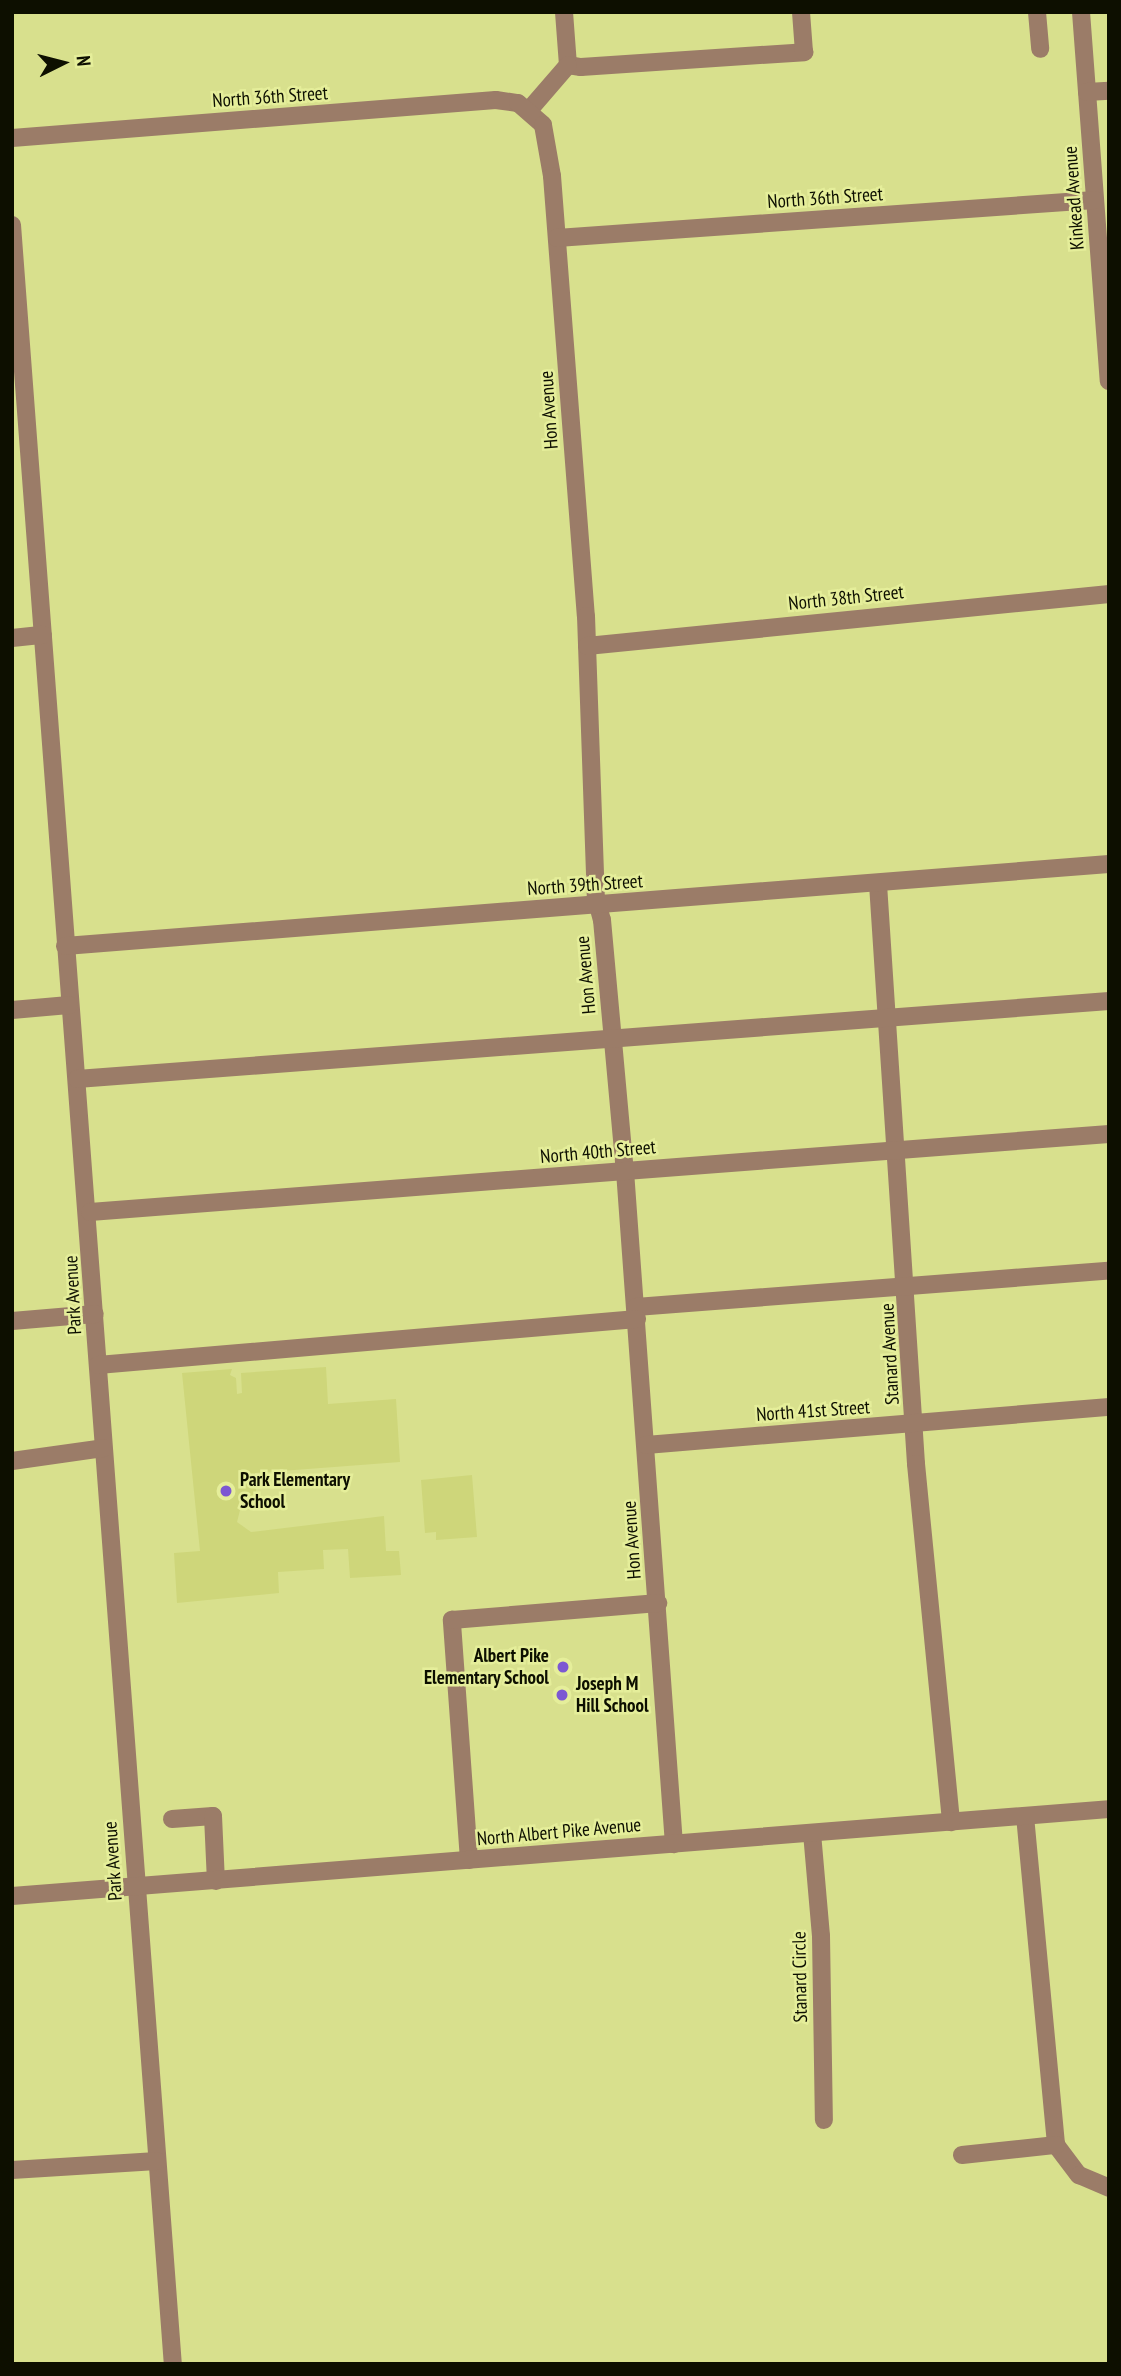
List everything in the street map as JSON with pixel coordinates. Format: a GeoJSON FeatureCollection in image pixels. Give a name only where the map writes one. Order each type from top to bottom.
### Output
{"type":"FeatureCollection","features":[{"type":"Feature","properties":{"kind":"street"},"geometry":{"type":"LineString","coordinates":[[530,109],[568,65],[564,12]]}},
{"type":"Feature","properties":{"kind":"street"},"geometry":{"type":"LineString","coordinates":[[568,65],[804,52],[801,12]]}},
{"type":"Feature","properties":{"kind":"street"},"geometry":{"type":"LineString","coordinates":[[1037,12],[1040,49]]}},
{"type":"Feature","properties":{"kind":"street","name":"Kinkead Avenue"},"geometry":{"type":"LineString","coordinates":[[1081,12],[1109,381]]}},
{"type":"Feature","properties":{"kind":"street"},"geometry":{"type":"LineString","coordinates":[[1087,92],[1109,91]]}},
{"type":"Feature","properties":{"kind":"street","name":"North 36th Street"},"geometry":{"type":"LineString","coordinates":[[12,138],[496,100],[530,109]]}},
{"type":"Feature","properties":{"kind":"street","name":"Hon Avenue"},"geometry":{"type":"LineString","coordinates":[[530,109],[547,138],[557,238],[587,646],[598,905],[625,1171],[674,1844]]}},
{"type":"Feature","properties":{"kind":"street","name":"North 36th Street"},"geometry":{"type":"LineString","coordinates":[[557,238],[1095,200]]}},
{"type":"Feature","properties":{"kind":"street","name":"Park Avenue"},"geometry":{"type":"LineString","coordinates":[[12,225],[20,434],[43,635],[69,1005],[90,1212],[103,1448],[173,2364]]}},
{"type":"Feature","properties":{"kind":"street","name":"North 38th Street"},"geometry":{"type":"LineString","coordinates":[[587,646],[1109,594]]}},
{"type":"Feature","properties":{"kind":"street"},"geometry":{"type":"LineString","coordinates":[[12,638],[43,635]]}},
{"type":"Feature","properties":{"kind":"street","name":"North 39th Street"},"geometry":{"type":"LineString","coordinates":[[65,946],[1109,864]]}},
{"type":"Feature","properties":{"kind":"street","name":"Stanard Avenue"},"geometry":{"type":"LineString","coordinates":[[878,884],[907,1284],[914,1424],[951,1822]]}},
{"type":"Feature","properties":{"kind":"street"},"geometry":{"type":"LineString","coordinates":[[77,1079],[1109,1001]]}},
{"type":"Feature","properties":{"kind":"street"},"geometry":{"type":"LineString","coordinates":[[12,1010],[69,1005]]}},
{"type":"Feature","properties":{"kind":"street","name":"North 40th Street"},"geometry":{"type":"LineString","coordinates":[[90,1212],[897,1148],[1109,1134]]}},
{"type":"Feature","properties":{"kind":"street"},"geometry":{"type":"LineString","coordinates":[[98,1365],[907,1284],[1109,1271]]}},
{"type":"Feature","properties":{"kind":"street"},"geometry":{"type":"LineString","coordinates":[[12,1321],[95,1314]]}},
{"type":"Feature","properties":{"kind":"street","name":"North 41st Street"},"geometry":{"type":"LineString","coordinates":[[646,1445],[1109,1407]]}},
{"type":"Feature","properties":{"kind":"street"},"geometry":{"type":"LineString","coordinates":[[12,1461],[103,1448]]}},
{"type":"Feature","properties":{"kind":"street"},"geometry":{"type":"LineString","coordinates":[[469,1860],[452,1620],[658,1603]]}},
{"type":"Feature","properties":{"kind":"street","name":"North Albert Pike Avenue"},"geometry":{"type":"LineString","coordinates":[[12,1896],[1109,1809]]}},
{"type":"Feature","properties":{"kind":"street"},"geometry":{"type":"LineString","coordinates":[[172,1819],[213,1816],[216,1881]]}},
{"type":"Feature","properties":{"kind":"street"},"geometry":{"type":"LineString","coordinates":[[1025,1816],[1056,2145],[1079,2175],[1109,2188]]}},
{"type":"Feature","properties":{"kind":"street","name":"Stanard Circle"},"geometry":{"type":"LineString","coordinates":[[812,1833],[821,1936],[824,2120]]}},
{"type":"Feature","properties":{"kind":"street"},"geometry":{"type":"LineString","coordinates":[[962,2155],[1056,2145]]}},
{"type":"Feature","properties":{"kind":"street"},"geometry":{"type":"LineString","coordinates":[[12,2170],[158,2161]]}},
{"type":"Feature","properties":{"kind":"shaded area","name":"Park Elementary School"},"geometry":{"type":"Polygon","coordinates":[[[326,1367],[328,1404],[396,1399],[400,1462],[255,1473],[257,1509],[240,1510],[237,1522],[251,1532],[384,1516],[386,1551],[399,1551],[401,1575],[350,1578],[348,1549],[323,1550],[324,1569],[278,1572],[279,1593],[177,1603],[174,1553],[200,1551],[182,1373],[232,1369],[230,1375],[236,1378],[237,1394],[242,1393],[241,1373],[326,1367]]]}},
{"type":"Feature","properties":{"kind":"shaded area"},"geometry":{"type":"Polygon","coordinates":[[[472,1475],[477,1537],[436,1540],[436,1532],[425,1533],[421,1480],[472,1475]]]}},
{"type":"Feature","properties":{"kind":"place","name":"Park Elementary School"},"geometry":{"type":"Point","coordinates":[226,1491]}},
{"type":"Feature","properties":{"kind":"place","name":"Albert Pike Elementary School"},"geometry":{"type":"Point","coordinates":[563,1667]}},
{"type":"Feature","properties":{"kind":"place","name":"Joseph M Hill School"},"geometry":{"type":"Point","coordinates":[562,1695]}}]}
